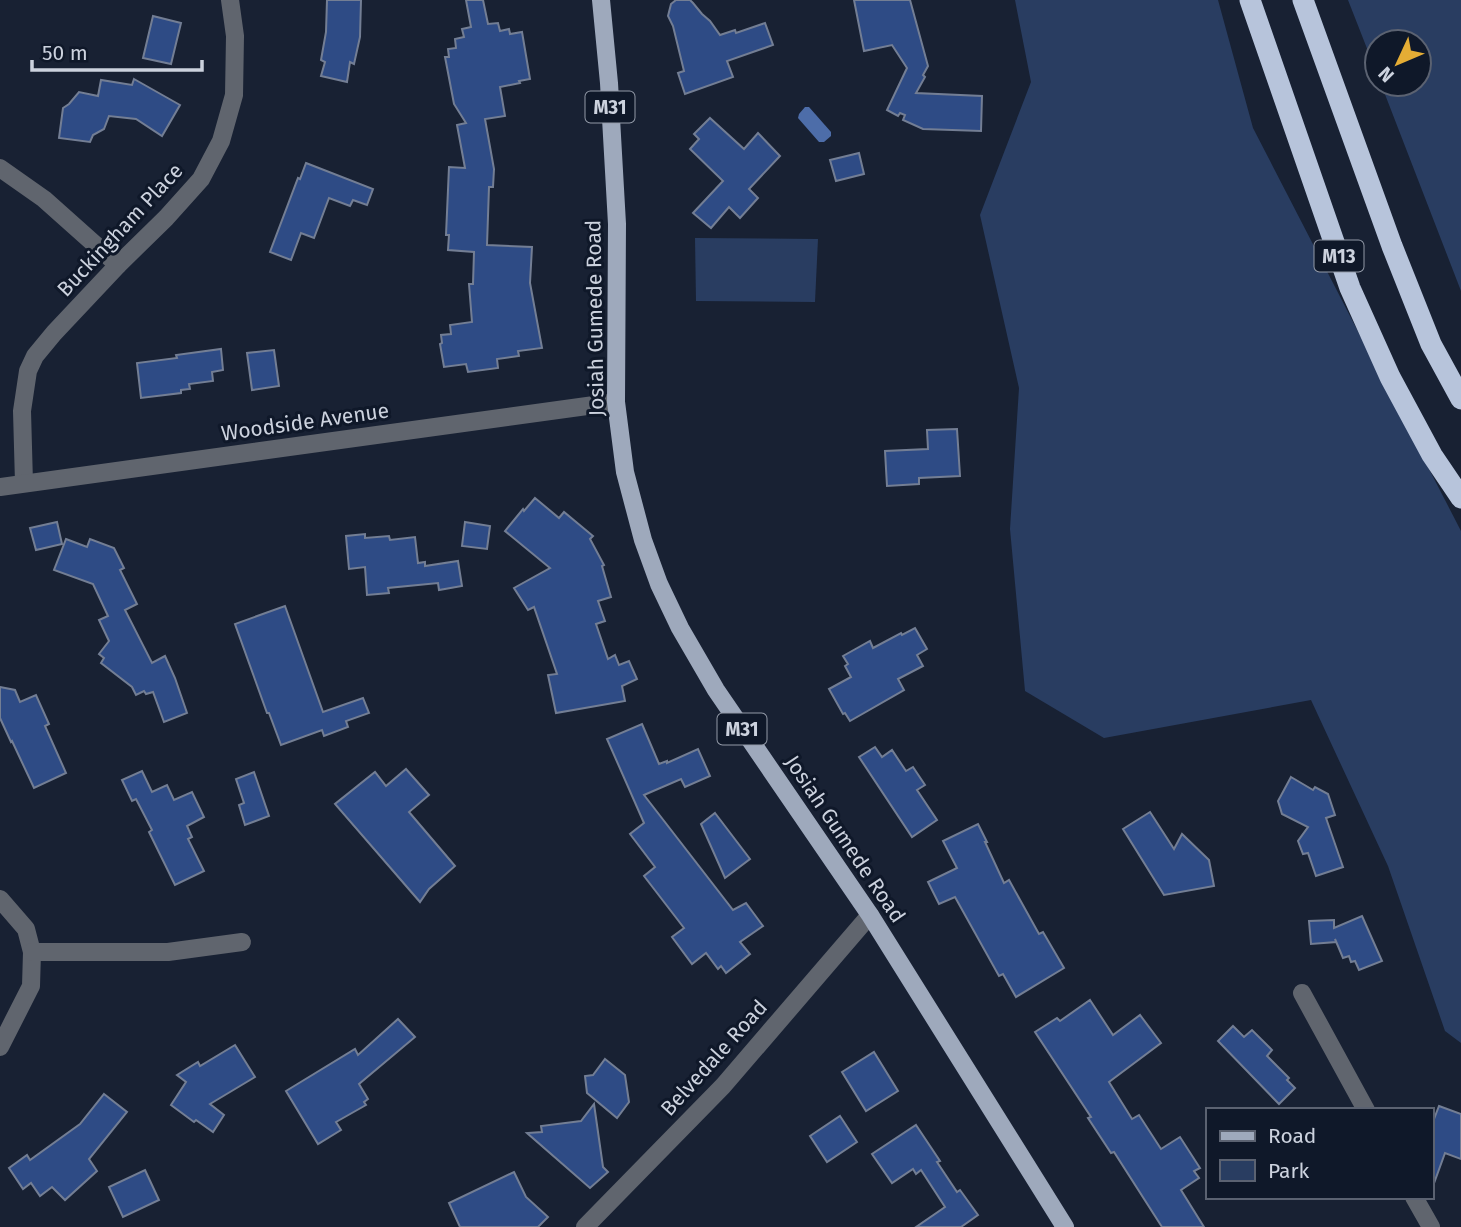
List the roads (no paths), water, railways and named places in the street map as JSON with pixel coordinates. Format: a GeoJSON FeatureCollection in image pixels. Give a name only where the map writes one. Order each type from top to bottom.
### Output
{"type":"FeatureCollection","features":[{"type":"Feature","properties":{"kind":"highway","name":"M13"},"geometry":{"type":"LineString","coordinates":[[1250,0],[1350,288],[1390,377],[1432,455],[1461,498]]}},
{"type":"Feature","properties":{"kind":"highway","name":"M13"},"geometry":{"type":"LineString","coordinates":[[1303,0],[1392,246],[1431,344],[1461,399]]}},
{"type":"Feature","properties":{"kind":"main road","name":"Josiah Gumede Road"},"geometry":{"type":"LineString","coordinates":[[601,0],[617,224],[617,402],[625,472],[643,540],[659,584],[680,628],[716,690],[870,915],[1065,1227]]}},
{"type":"Feature","properties":{"kind":"street","name":"Buckingham Place"},"geometry":{"type":"LineString","coordinates":[[24,483],[22,411],[28,371],[36,356],[54,333],[201,179],[222,141],[234,95],[235,36],[230,0]]}},
{"type":"Feature","properties":{"kind":"street"},"geometry":{"type":"LineString","coordinates":[[0,168],[44,199],[118,265]]}},
{"type":"Feature","properties":{"kind":"street","name":"Woodside Avenue"},"geometry":{"type":"LineString","coordinates":[[0,486],[617,402]]}},
{"type":"Feature","properties":{"kind":"street"},"geometry":{"type":"LineString","coordinates":[[0,899],[26,929],[32,951],[31,986],[0,1046]]}},
{"type":"Feature","properties":{"kind":"street","name":"Belvedale Road"},"geometry":{"type":"LineString","coordinates":[[585,1227],[723,1086],[870,915]]}},
{"type":"Feature","properties":{"kind":"street"},"geometry":{"type":"LineString","coordinates":[[32,951],[168,952],[243,942]]}},
{"type":"Feature","properties":{"kind":"street"},"geometry":{"type":"LineString","coordinates":[[1302,993],[1365,1108]]}},
{"type":"Feature","properties":{"kind":"street"},"geometry":{"type":"LineString","coordinates":[[1416,1199],[1431,1227]]}}]}
